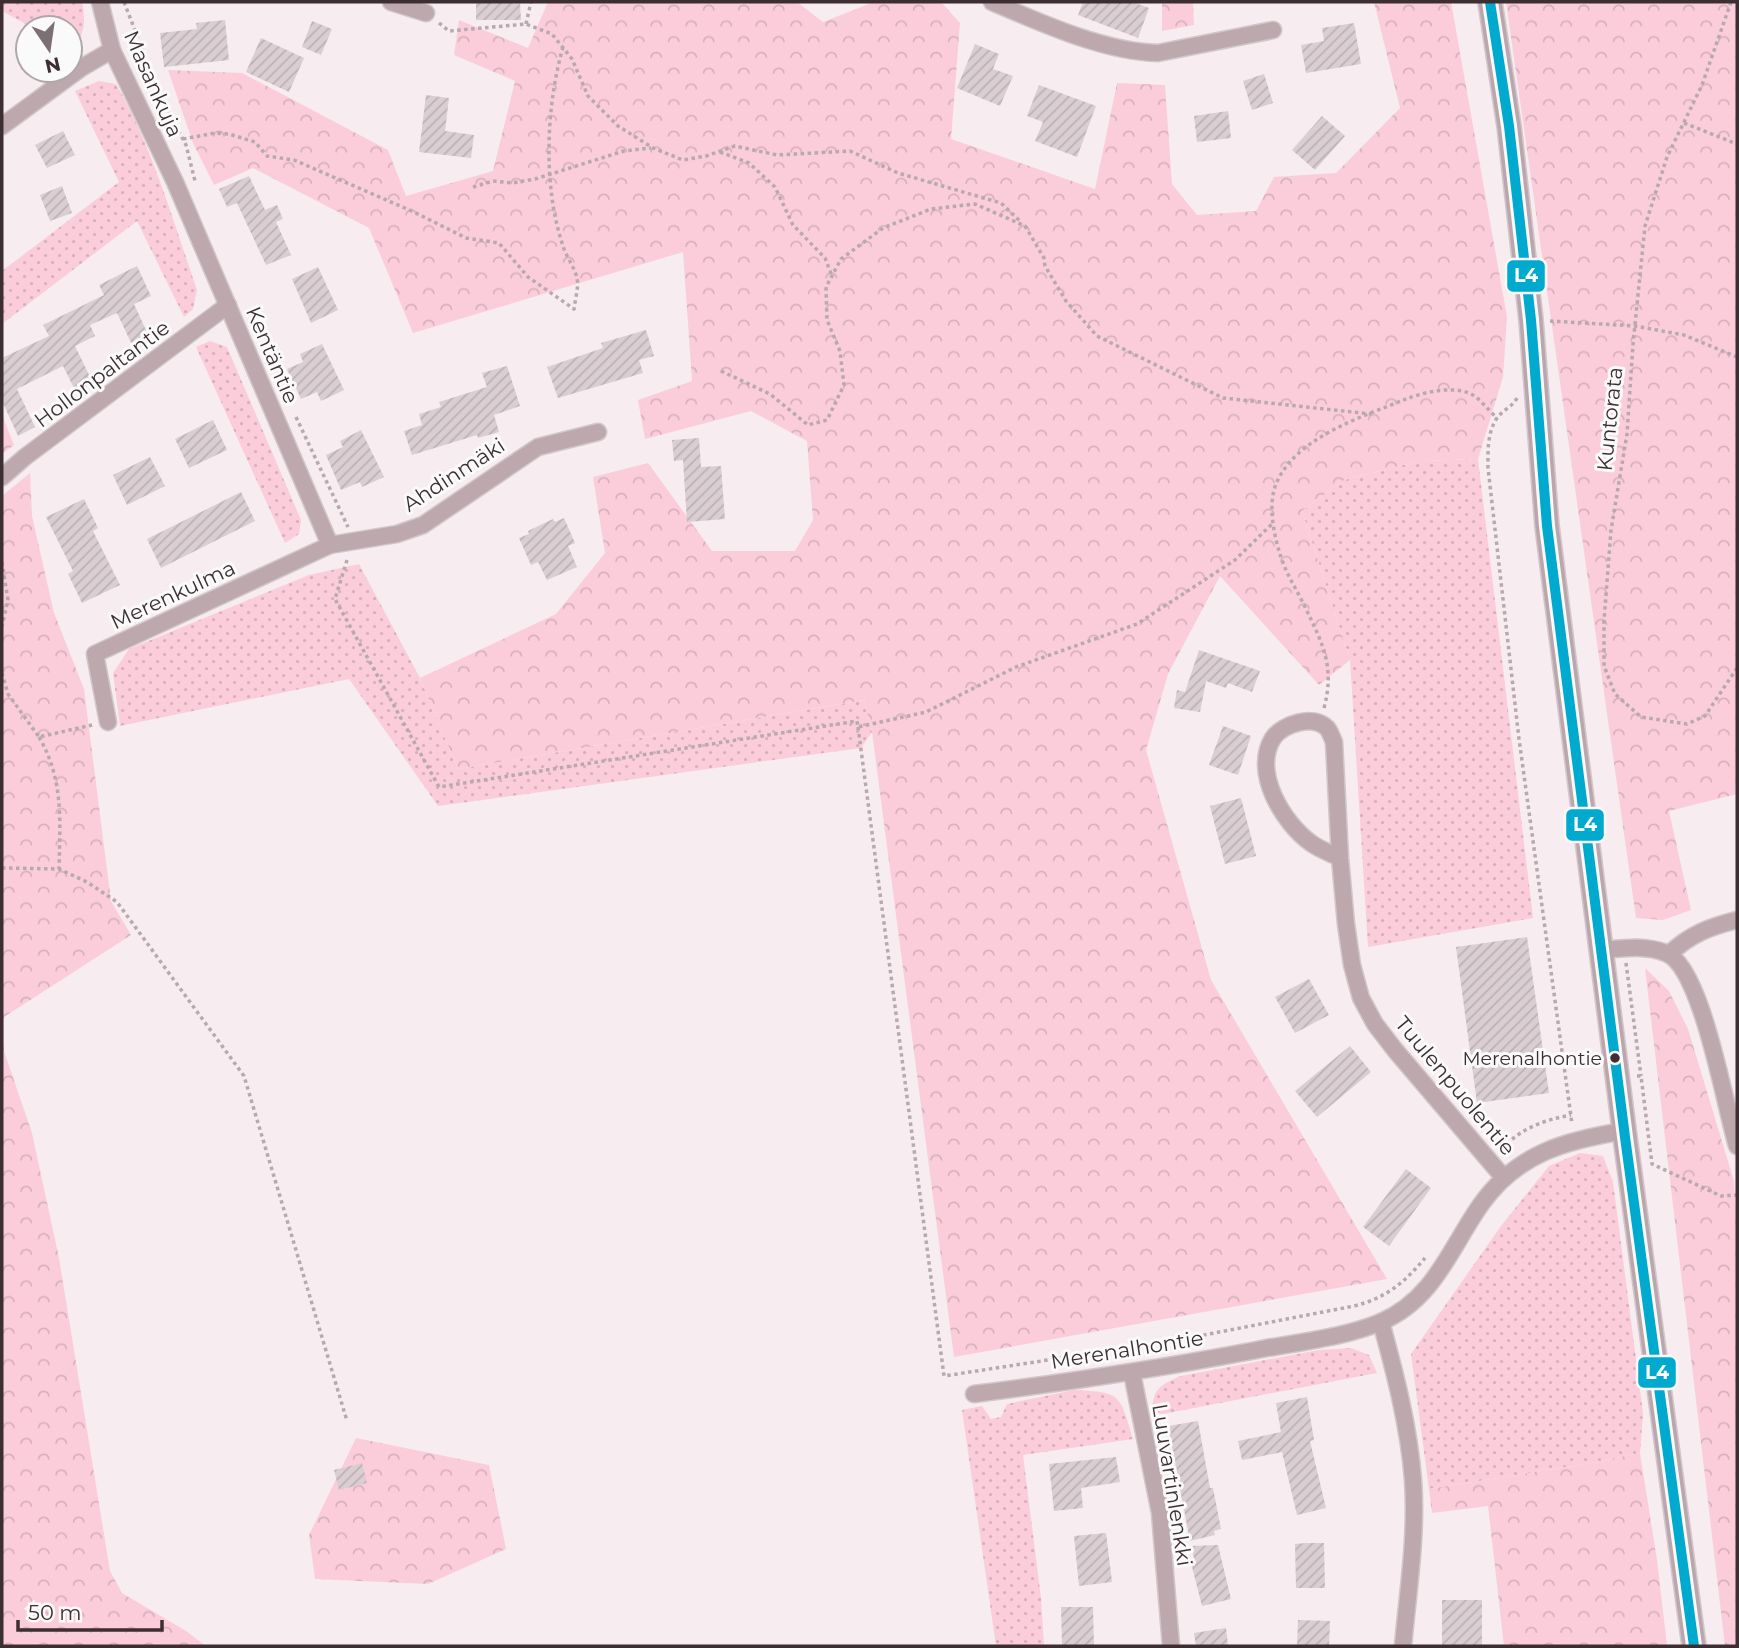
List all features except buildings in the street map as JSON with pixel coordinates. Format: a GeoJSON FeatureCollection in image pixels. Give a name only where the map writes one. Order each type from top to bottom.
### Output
{"type":"FeatureCollection","features":[{"type":"Feature","properties":{"kind":"street","name":"Masankuja"},"geometry":{"type":"LineString","coordinates":[[100,2],[112,50],[175,181]]}},
{"type":"Feature","properties":{"kind":"street"},"geometry":{"type":"LineString","coordinates":[[391,2],[426,13]]}},
{"type":"Feature","properties":{"kind":"street"},"geometry":{"type":"LineString","coordinates":[[992,2],[1033,20],[1120,49],[1141,52],[1158,53],[1273,30]]}},
{"type":"Feature","properties":{"kind":"street"},"geometry":{"type":"LineString","coordinates":[[1490,2],[1509,126],[1531,320],[1546,526],[1614,949],[1618,1074],[1624,1131],[1694,1646]]}},
{"type":"Feature","properties":{"kind":"street"},"geometry":{"type":"LineString","coordinates":[[2,126],[81,68],[112,50]]}},
{"type":"Feature","properties":{"kind":"street","name":"Kentäntie"},"geometry":{"type":"LineString","coordinates":[[175,181],[330,545]]}},
{"type":"Feature","properties":{"kind":"street","name":"Hollonpaltantie"},"geometry":{"type":"LineString","coordinates":[[2,477],[228,305]]}},
{"type":"Feature","properties":{"kind":"street","name":"Ahdinmäki"},"geometry":{"type":"LineString","coordinates":[[330,545],[397,534],[423,525],[538,447],[598,432]]}},
{"type":"Feature","properties":{"kind":"street","name":"Merenkulma"},"geometry":{"type":"LineString","coordinates":[[108,722],[96,654],[330,545]]}},
{"type":"Feature","properties":{"kind":"street"},"geometry":{"type":"LineString","coordinates":[[1319,724],[1312,721],[1293,724],[1274,737],[1268,752],[1266,771],[1282,814],[1310,843],[1340,858]]}},
{"type":"Feature","properties":{"kind":"street","name":"Tuulenpuolentie"},"geometry":{"type":"LineString","coordinates":[[1319,724],[1326,727],[1334,742],[1340,858],[1352,965],[1361,998],[1375,1024],[1395,1050],[1504,1178]]}},
{"type":"Feature","properties":{"kind":"street"},"geometry":{"type":"LineString","coordinates":[[1669,954],[1688,937],[1716,925],[1737,920]]}},
{"type":"Feature","properties":{"kind":"street"},"geometry":{"type":"LineString","coordinates":[[1614,949],[1636,947],[1669,954],[1691,982],[1709,1035],[1737,1146]]}},
{"type":"Feature","properties":{"kind":"street","name":"Merenalhontie"},"geometry":{"type":"LineString","coordinates":[[974,1394],[1132,1373],[1316,1339],[1381,1322],[1403,1309],[1442,1270],[1482,1202],[1504,1178],[1535,1154],[1574,1140],[1624,1131]]}},
{"type":"Feature","properties":{"kind":"street"},"geometry":{"type":"LineString","coordinates":[[1381,1322],[1402,1412],[1413,1478],[1413,1538],[1403,1646]]}},
{"type":"Feature","properties":{"kind":"street","name":"Luuvartinlenkki"},"geometry":{"type":"LineString","coordinates":[[1132,1373],[1160,1513],[1171,1646]]}},
{"type":"Feature","properties":{"kind":"path"},"geometry":{"type":"LineString","coordinates":[[124,2],[162,100],[183,139],[196,183]]}},
{"type":"Feature","properties":{"kind":"path"},"geometry":{"type":"LineString","coordinates":[[526,24],[531,2]]}},
{"type":"Feature","properties":{"kind":"path","name":"Kuntorata"},"geometry":{"type":"LineString","coordinates":[[1731,2],[1702,85],[1667,157],[1645,226],[1628,434],[1611,530],[1604,621],[1604,666],[1615,694],[1641,717],[1687,724],[1705,716],[1737,668]]}},
{"type":"Feature","properties":{"kind":"path"},"geometry":{"type":"LineString","coordinates":[[426,13],[449,31],[526,24],[552,34],[572,59],[588,96],[618,126],[653,148],[683,160],[735,146],[777,155],[850,151],[898,173],[1001,203],[1025,226],[1066,301],[1097,336],[1223,398],[1371,414]]}},
{"type":"Feature","properties":{"kind":"path"},"geometry":{"type":"LineString","coordinates":[[183,139],[215,133],[255,142],[267,156],[294,160],[414,212],[466,238],[499,243],[528,277],[574,309],[578,280],[562,243],[549,175],[550,127],[556,69],[563,47]]}},
{"type":"Feature","properties":{"kind":"path"},"geometry":{"type":"LineString","coordinates":[[1684,123],[1737,144]]}},
{"type":"Feature","properties":{"kind":"path"},"geometry":{"type":"LineString","coordinates":[[473,187],[493,181],[512,183],[549,175],[624,151],[653,148]]}},
{"type":"Feature","properties":{"kind":"path"},"geometry":{"type":"LineString","coordinates":[[719,152],[748,163],[775,187],[793,225],[825,258],[832,276]]}},
{"type":"Feature","properties":{"kind":"path"},"geometry":{"type":"LineString","coordinates":[[721,371],[770,394],[808,425],[827,420],[844,385],[839,351],[827,320],[825,287],[841,259],[883,228],[931,209],[975,204],[1025,226]]}},
{"type":"Feature","properties":{"kind":"path"},"geometry":{"type":"LineString","coordinates":[[1531,320],[1635,326],[1684,335],[1737,357]]}},
{"type":"Feature","properties":{"kind":"path"},"geometry":{"type":"LineString","coordinates":[[1319,724],[1329,688],[1329,664],[1321,639],[1280,557],[1273,523],[1274,491],[1287,466],[1304,447],[1342,426],[1410,397],[1440,390],[1471,394],[1497,418]]}},
{"type":"Feature","properties":{"kind":"path"},"geometry":{"type":"LineString","coordinates":[[1518,397],[1512,406],[1497,418],[1488,441],[1490,482],[1519,739],[1574,1140]]}},
{"type":"Feature","properties":{"kind":"path"},"geometry":{"type":"LineString","coordinates":[[295,414],[354,540],[335,598],[439,787],[857,720],[944,1376],[1178,1340],[1374,1301],[1407,1280],[1431,1251]]}},
{"type":"Feature","properties":{"kind":"path"},"geometry":{"type":"LineString","coordinates":[[858,727],[926,712],[1016,667],[1137,624],[1236,560],[1273,523]]}},
{"type":"Feature","properties":{"kind":"path"},"geometry":{"type":"LineString","coordinates":[[2,562],[8,600],[2,626]]}},
{"type":"Feature","properties":{"kind":"path"},"geometry":{"type":"LineString","coordinates":[[2,673],[8,694],[48,753],[60,800],[59,869]]}},
{"type":"Feature","properties":{"kind":"path"},"geometry":{"type":"LineString","coordinates":[[39,737],[108,722]]}},
{"type":"Feature","properties":{"kind":"path"},"geometry":{"type":"LineString","coordinates":[[2,867],[59,869],[87,882],[117,902],[244,1076],[347,1421]]}},
{"type":"Feature","properties":{"kind":"path"},"geometry":{"type":"LineString","coordinates":[[1614,949],[1641,1076],[1652,1164],[1721,1196],[1737,1195]]}},
{"type":"Feature","properties":{"kind":"path"},"geometry":{"type":"LineString","coordinates":[[1618,1074],[1641,1076]]}},
{"type":"Feature","properties":{"kind":"path"},"geometry":{"type":"LineString","coordinates":[[1490,1161],[1515,1135],[1545,1120],[1571,1115]]}},
{"type":"Feature","properties":{"kind":"green space"},"geometry":{"type":"Polygon","coordinates":[[[2,2],[82,2],[84,14],[14,14],[14,18],[2,11],[2,2]]]}},
{"type":"Feature","properties":{"kind":"green space"},"geometry":{"type":"Polygon","coordinates":[[[548,2],[797,2],[823,22],[874,2],[941,2],[960,23],[951,139],[1095,189],[1117,83],[1165,85],[1172,184],[1197,215],[1256,211],[1274,177],[1336,173],[1400,108],[1374,2],[1451,2],[1507,317],[1503,377],[1478,459],[1419,461],[1344,480],[1302,511],[1350,660],[1319,685],[1220,576],[1168,674],[1146,750],[1211,980],[1387,1279],[954,1357],[872,732],[864,700],[458,769],[420,678],[556,614],[605,553],[593,477],[648,463],[712,551],[795,551],[813,520],[807,441],[751,411],[645,439],[638,400],[692,381],[683,252],[413,333],[369,228],[253,168],[214,185],[193,143],[168,70],[242,73],[388,150],[406,196],[493,171],[515,81],[454,55],[459,20],[528,48],[548,2]]]}},
{"type":"Feature","properties":{"kind":"green space"},"geometry":{"type":"Polygon","coordinates":[[[1162,2],[1193,2],[1194,25],[1162,31],[1162,2]]]}},
{"type":"Feature","properties":{"kind":"green space"},"geometry":{"type":"Polygon","coordinates":[[[1506,2],[1737,2],[1737,794],[1669,811],[1691,910],[1663,920],[1636,918],[1506,2]]]}},
{"type":"Feature","properties":{"kind":"green space"},"geometry":{"type":"Polygon","coordinates":[[[99,81],[116,84],[152,159],[197,290],[193,309],[184,317],[137,221],[2,324],[2,271],[119,182],[75,91],[99,81]]]}},
{"type":"Feature","properties":{"kind":"green space"},"geometry":{"type":"Polygon","coordinates":[[[210,341],[227,347],[301,520],[299,534],[285,543],[196,347],[210,341]]]}},
{"type":"Feature","properties":{"kind":"green space"},"geometry":{"type":"Polygon","coordinates":[[[2,415],[14,445],[2,454],[2,415]]]}},
{"type":"Feature","properties":{"kind":"green space"},"geometry":{"type":"Polygon","coordinates":[[[1478,459],[1533,918],[1368,947],[1350,660],[1302,511],[1344,480],[1419,461],[1478,459]]]}},
{"type":"Feature","properties":{"kind":"green space"},"geometry":{"type":"Polygon","coordinates":[[[30,473],[32,516],[54,613],[84,689],[111,901],[131,935],[4,1017],[4,1051],[32,1133],[59,1258],[110,1571],[122,1593],[206,1646],[2,1646],[2,496],[30,473]]]}},
{"type":"Feature","properties":{"kind":"green space"},"geometry":{"type":"Polygon","coordinates":[[[359,564],[420,678],[458,769],[864,700],[872,732],[861,748],[438,806],[349,679],[120,726],[113,673],[129,649],[309,575],[359,564]]]}},
{"type":"Feature","properties":{"kind":"green space"},"geometry":{"type":"Polygon","coordinates":[[[1645,968],[1669,991],[1688,1029],[1734,1181],[1737,1247],[1737,1646],[1725,1646],[1645,968]]]}},
{"type":"Feature","properties":{"kind":"green space"},"geometry":{"type":"Polygon","coordinates":[[[1580,1153],[1603,1156],[1613,1182],[1643,1413],[1640,1453],[1429,1489],[1411,1354],[1501,1226],[1549,1166],[1580,1153]]]}},
{"type":"Feature","properties":{"kind":"green space"},"geometry":{"type":"Polygon","coordinates":[[[1351,1348],[1369,1355],[1377,1373],[1163,1414],[1152,1412],[1159,1388],[1181,1376],[1319,1350],[1351,1348]]]}},
{"type":"Feature","properties":{"kind":"green space"},"geometry":{"type":"Polygon","coordinates":[[[1074,1390],[1102,1392],[1117,1399],[1125,1413],[1133,1439],[1023,1455],[1041,1598],[1044,1646],[996,1646],[962,1410],[982,1406],[991,1419],[1001,1417],[1007,1404],[1074,1390]]]}},
{"type":"Feature","properties":{"kind":"green space"},"geometry":{"type":"Polygon","coordinates":[[[356,1438],[489,1465],[506,1549],[428,1584],[315,1579],[309,1535],[356,1438]]]}},
{"type":"Feature","properties":{"kind":"green space"},"geometry":{"type":"Polygon","coordinates":[[[1640,1453],[1667,1646],[1504,1646],[1488,1506],[1432,1513],[1429,1489],[1640,1453]]]}},
{"type":"Feature","properties":{"kind":"transit line","name":"L4"},"geometry":{"type":"LineString","coordinates":[[1490,2],[1509,126],[1531,320],[1547,526],[1625,1137],[1694,1646]]}},
{"type":"Feature","properties":{"kind":"place","name":"Merenalhontie"},"geometry":{"type":"Point","coordinates":[1615,1058]}}]}
